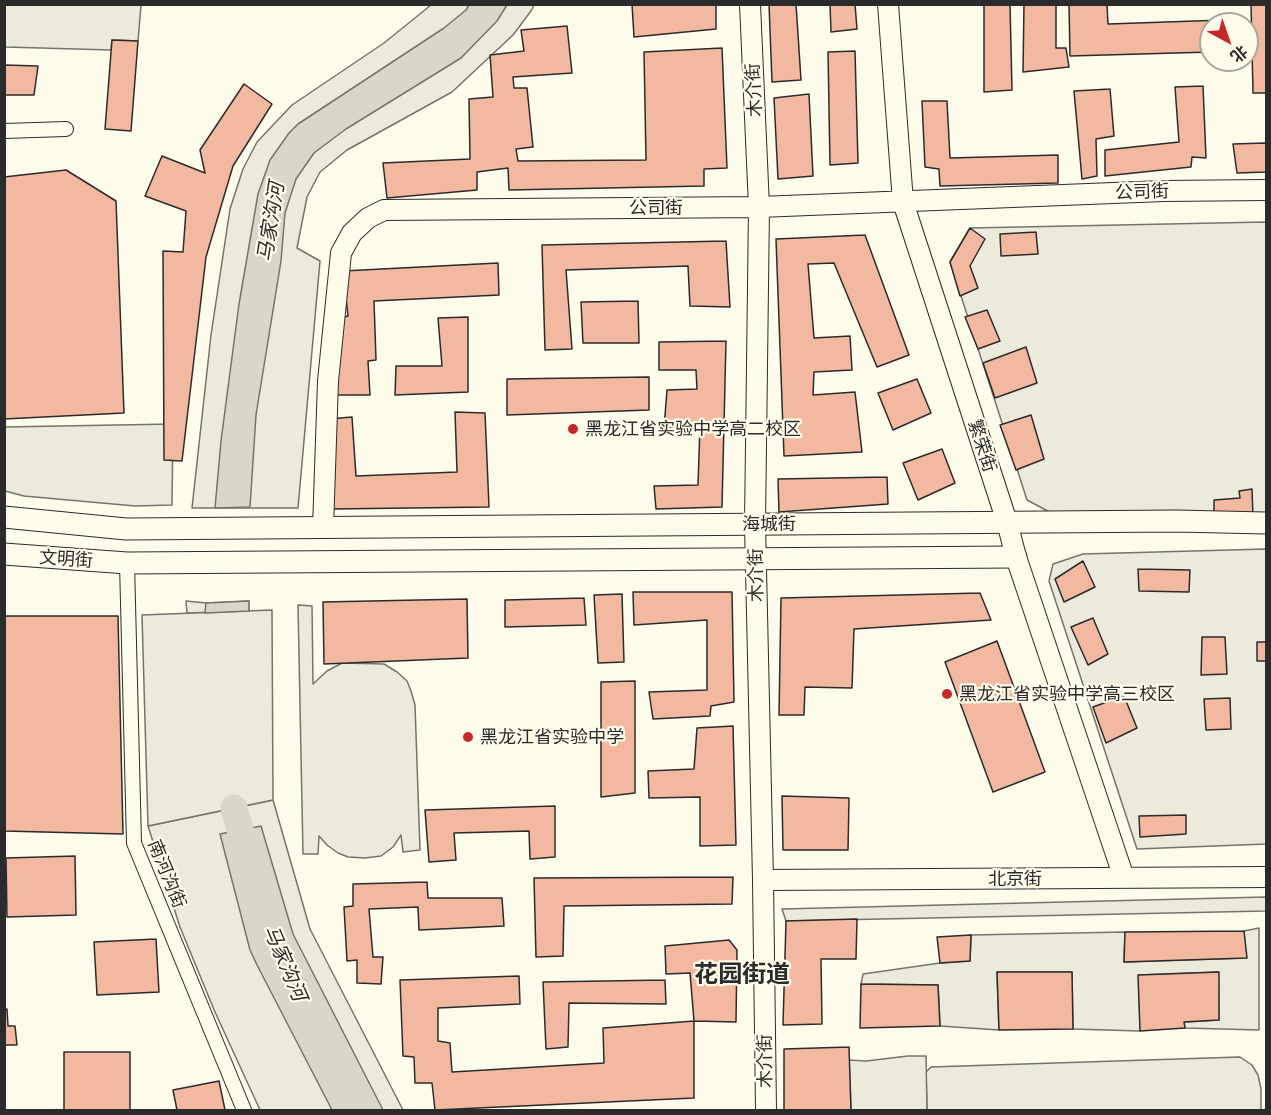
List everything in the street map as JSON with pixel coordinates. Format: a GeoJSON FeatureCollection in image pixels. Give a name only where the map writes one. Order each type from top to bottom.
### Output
{"type":"FeatureCollection","features":[{"type":"Feature","properties":{"kind":"main road","name":"文明街"},"geometry":{"type":"LineString","coordinates":[[4,517],[126,529],[272,528]]}},
{"type":"Feature","properties":{"kind":"main road","name":"海城街"},"geometry":{"type":"LineString","coordinates":[[272,528],[1176,521],[1266,523]]}},
{"type":"Feature","properties":{"kind":"main road","name":"文明街"},"geometry":{"type":"LineString","coordinates":[[4,554],[127,563],[270,562]]}},
{"type":"Feature","properties":{"kind":"main road","name":"海城街"},"geometry":{"type":"LineString","coordinates":[[270,562],[1016,557]]}},
{"type":"Feature","properties":{"kind":"street","name":"木介街"},"geometry":{"type":"LineString","coordinates":[[750,4],[759,207],[755,524],[766,1110]]}},
{"type":"Feature","properties":{"kind":"street","name":"繁荣街"},"geometry":{"type":"LineString","coordinates":[[888,4],[903,202],[1007,522],[1016,557],[1124,878]]}},
{"type":"Feature","properties":{"kind":"street"},"geometry":{"type":"LineString","coordinates":[[4,131],[66,129]]}},
{"type":"Feature","properties":{"kind":"street","name":"公司街"},"geometry":{"type":"LineString","coordinates":[[323,528],[328,381],[341,253],[352,233],[368,218],[384,210],[759,207],[1164,191],[1266,190]]}},
{"type":"Feature","properties":{"kind":"street","name":"南河沟街"},"geometry":{"type":"LineString","coordinates":[[127,563],[134,843],[244,1110]]}},
{"type":"Feature","properties":{"kind":"street","name":"北京街"},"geometry":{"type":"LineString","coordinates":[[763,880],[1266,877]]}},
{"type":"Feature","properties":{"kind":"shaded area"},"geometry":{"type":"Polygon","coordinates":[[[5,5],[141,5],[138,41],[112,40],[111,50],[5,47],[5,5]]]}},
{"type":"Feature","properties":{"kind":"shaded area"},"geometry":{"type":"Polygon","coordinates":[[[431,5],[534,5],[513,35],[452,92],[347,150],[320,172],[307,197],[297,248],[320,261],[298,508],[192,508],[211,335],[230,209],[243,169],[257,142],[292,105],[384,43],[431,5]]]}},
{"type":"Feature","properties":{"kind":"shaded area"},"geometry":{"type":"Polygon","coordinates":[[[1266,222],[1266,515],[1057,516],[1027,500],[950,262],[970,228],[1266,222]]]}},
{"type":"Feature","properties":{"kind":"shaded area"},"geometry":{"type":"Polygon","coordinates":[[[173,424],[172,505],[135,506],[24,496],[5,491],[4,427],[173,424]]]}},
{"type":"Feature","properties":{"kind":"shaded area"},"geometry":{"type":"Polygon","coordinates":[[[1266,549],[1266,844],[1137,849],[1049,581],[1053,564],[1083,554],[1266,549]]]}},
{"type":"Feature","properties":{"kind":"shaded area"},"geometry":{"type":"Polygon","coordinates":[[[186,601],[206,603],[249,601],[249,611],[187,613],[186,601]]]}},
{"type":"Feature","properties":{"kind":"shaded area"},"geometry":{"type":"Polygon","coordinates":[[[298,605],[312,606],[313,684],[327,671],[342,663],[384,664],[407,681],[415,705],[420,850],[403,852],[401,835],[393,847],[381,856],[348,857],[338,853],[319,836],[318,854],[303,854],[298,605]]]}},
{"type":"Feature","properties":{"kind":"shaded area"},"geometry":{"type":"Polygon","coordinates":[[[272,610],[273,800],[148,826],[142,615],[272,610]]]}},
{"type":"Feature","properties":{"kind":"shaded area"},"geometry":{"type":"Polygon","coordinates":[[[273,800],[310,929],[403,1110],[260,1110],[215,1012],[180,927],[148,826],[273,800]]]}},
{"type":"Feature","properties":{"kind":"shaded area"},"geometry":{"type":"Polygon","coordinates":[[[1266,897],[1266,911],[786,921],[782,909],[1266,897]]]}},
{"type":"Feature","properties":{"kind":"shaded area"},"geometry":{"type":"Polygon","coordinates":[[[1259,928],[1259,1030],[1185,1028],[1184,1022],[1219,1020],[1218,972],[1139,975],[1140,1031],[1073,1029],[1072,972],[997,972],[999,1030],[940,1026],[938,985],[861,984],[863,974],[970,961],[971,935],[1125,932],[1124,962],[1246,958],[1244,931],[1259,928]]]}},
{"type":"Feature","properties":{"kind":"shaded area"},"geometry":{"type":"Polygon","coordinates":[[[926,1056],[927,1110],[851,1110],[849,1060],[866,1061],[926,1056]]]}},
{"type":"Feature","properties":{"kind":"shaded area"},"geometry":{"type":"Polygon","coordinates":[[[1240,1057],[1252,1065],[1258,1075],[1261,1110],[927,1110],[926,1072],[931,1067],[1240,1057]]]}},
{"type":"Feature","properties":{"kind":"water"},"geometry":{"type":"Polygon","coordinates":[[[469,5],[507,5],[497,21],[461,58],[346,129],[314,153],[296,179],[285,213],[281,261],[256,415],[250,507],[215,508],[221,441],[239,304],[258,194],[270,160],[298,124],[444,28],[469,5]]]}},
{"type":"Feature","properties":{"kind":"water"},"geometry":{"type":"Polygon","coordinates":[[[249,601],[249,611],[205,613],[206,603],[249,601]]]}},
{"type":"Feature","properties":{"kind":"water"},"geometry":{"type":"Polygon","coordinates":[[[261,826],[293,934],[383,1110],[332,1110],[250,950],[220,834],[261,826]]]}},
{"type":"Feature","properties":{"kind":"building"},"geometry":{"type":"Polygon","coordinates":[[[632,4],[716,4],[716,29],[634,37],[632,4]]]}},
{"type":"Feature","properties":{"kind":"building"},"geometry":{"type":"Polygon","coordinates":[[[769,4],[796,4],[801,80],[772,82],[769,4]]]}},
{"type":"Feature","properties":{"kind":"building"},"geometry":{"type":"Polygon","coordinates":[[[830,4],[855,4],[857,29],[831,32],[830,4]]]}},
{"type":"Feature","properties":{"kind":"building"},"geometry":{"type":"Polygon","coordinates":[[[984,4],[1010,4],[1012,90],[984,92],[984,4]]]}},
{"type":"Feature","properties":{"kind":"building"},"geometry":{"type":"Polygon","coordinates":[[[1024,4],[1056,4],[1056,48],[1066,48],[1069,67],[1023,72],[1024,4]]]}},
{"type":"Feature","properties":{"kind":"building"},"geometry":{"type":"Polygon","coordinates":[[[1069,4],[1107,4],[1108,24],[1199,21],[1199,52],[1070,56],[1069,4]]]}},
{"type":"Feature","properties":{"kind":"building"},"geometry":{"type":"Polygon","coordinates":[[[1251,4],[1266,4],[1266,93],[1253,93],[1253,72],[1259,72],[1259,12],[1251,12],[1251,4]]]}},
{"type":"Feature","properties":{"kind":"building"},"geometry":{"type":"Polygon","coordinates":[[[567,26],[572,73],[513,77],[514,88],[527,88],[533,147],[516,149],[518,161],[646,160],[644,52],[722,48],[727,168],[704,169],[704,186],[509,190],[508,168],[477,172],[477,190],[387,198],[383,163],[470,159],[469,99],[493,97],[490,55],[524,51],[521,30],[567,26]]]}},
{"type":"Feature","properties":{"kind":"building"},"geometry":{"type":"Polygon","coordinates":[[[112,40],[138,41],[131,131],[105,129],[112,40]]]}},
{"type":"Feature","properties":{"kind":"building"},"geometry":{"type":"Polygon","coordinates":[[[855,51],[858,163],[830,165],[828,52],[855,51]]]}},
{"type":"Feature","properties":{"kind":"building"},"geometry":{"type":"Polygon","coordinates":[[[4,65],[38,66],[34,95],[4,95],[4,65]]]}},
{"type":"Feature","properties":{"kind":"building"},"geometry":{"type":"Polygon","coordinates":[[[244,84],[272,104],[233,166],[206,257],[182,461],[164,460],[163,251],[183,252],[186,211],[145,196],[162,156],[205,173],[200,150],[244,84]]]}},
{"type":"Feature","properties":{"kind":"building"},"geometry":{"type":"Polygon","coordinates":[[[1203,86],[1206,158],[1192,157],[1191,167],[1105,176],[1105,150],[1179,142],[1175,87],[1203,86]]]}},
{"type":"Feature","properties":{"kind":"building"},"geometry":{"type":"Polygon","coordinates":[[[1110,89],[1114,136],[1096,139],[1097,176],[1082,179],[1074,91],[1110,89]]]}},
{"type":"Feature","properties":{"kind":"building"},"geometry":{"type":"Polygon","coordinates":[[[809,94],[813,176],[778,179],[774,98],[809,94]]]}},
{"type":"Feature","properties":{"kind":"building"},"geometry":{"type":"Polygon","coordinates":[[[922,101],[947,101],[950,158],[1058,155],[1058,183],[940,186],[939,169],[925,167],[922,101]]]}},
{"type":"Feature","properties":{"kind":"building"},"geometry":{"type":"Polygon","coordinates":[[[1266,143],[1266,172],[1237,173],[1233,144],[1266,143]]]}},
{"type":"Feature","properties":{"kind":"building"},"geometry":{"type":"Polygon","coordinates":[[[66,170],[116,201],[124,413],[4,419],[4,177],[66,170]]]}},
{"type":"Feature","properties":{"kind":"building"},"geometry":{"type":"Polygon","coordinates":[[[970,228],[985,239],[970,266],[978,288],[960,296],[950,262],[970,228]]]}},
{"type":"Feature","properties":{"kind":"building"},"geometry":{"type":"Polygon","coordinates":[[[1036,232],[1038,254],[1001,256],[1000,234],[1036,232]]]}},
{"type":"Feature","properties":{"kind":"building"},"geometry":{"type":"Polygon","coordinates":[[[865,235],[909,355],[877,367],[834,263],[808,264],[814,338],[850,336],[852,370],[814,372],[813,395],[855,392],[862,452],[784,456],[776,239],[865,235]]]}},
{"type":"Feature","properties":{"kind":"building"},"geometry":{"type":"Polygon","coordinates":[[[726,241],[730,307],[690,306],[688,266],[566,270],[572,349],[545,350],[542,245],[726,241]]]}},
{"type":"Feature","properties":{"kind":"building"},"geometry":{"type":"Polygon","coordinates":[[[498,263],[499,295],[374,301],[376,360],[368,361],[370,395],[332,395],[340,318],[348,316],[343,271],[498,263]]]}},
{"type":"Feature","properties":{"kind":"building"},"geometry":{"type":"Polygon","coordinates":[[[638,301],[639,343],[583,343],[581,302],[638,301]]]}},
{"type":"Feature","properties":{"kind":"building"},"geometry":{"type":"Polygon","coordinates":[[[987,310],[1000,341],[978,349],[965,317],[987,310]]]}},
{"type":"Feature","properties":{"kind":"building"},"geometry":{"type":"Polygon","coordinates":[[[468,317],[468,392],[395,395],[396,366],[442,366],[438,318],[468,317]]]}},
{"type":"Feature","properties":{"kind":"building"},"geometry":{"type":"Polygon","coordinates":[[[726,341],[722,507],[656,509],[654,486],[698,485],[700,426],[664,428],[667,390],[697,389],[696,370],[659,370],[659,342],[726,341]]]}},
{"type":"Feature","properties":{"kind":"building"},"geometry":{"type":"Polygon","coordinates":[[[1026,347],[1037,383],[995,398],[983,363],[1026,347]]]}},
{"type":"Feature","properties":{"kind":"building"},"geometry":{"type":"Polygon","coordinates":[[[649,377],[649,410],[507,415],[507,379],[649,377]]]}},
{"type":"Feature","properties":{"kind":"building"},"geometry":{"type":"Polygon","coordinates":[[[917,379],[931,413],[893,430],[878,393],[917,379]]]}},
{"type":"Feature","properties":{"kind":"building"},"geometry":{"type":"Polygon","coordinates":[[[455,412],[485,413],[489,507],[332,509],[329,419],[352,417],[356,476],[457,472],[455,412]]]}},
{"type":"Feature","properties":{"kind":"building"},"geometry":{"type":"Polygon","coordinates":[[[1031,415],[1044,459],[1016,470],[1000,425],[1031,415]]]}},
{"type":"Feature","properties":{"kind":"building"},"geometry":{"type":"Polygon","coordinates":[[[942,449],[955,483],[918,500],[903,463],[942,449]]]}},
{"type":"Feature","properties":{"kind":"building"},"geometry":{"type":"Polygon","coordinates":[[[887,477],[888,504],[779,512],[778,479],[887,477]]]}},
{"type":"Feature","properties":{"kind":"building"},"geometry":{"type":"Polygon","coordinates":[[[1252,489],[1253,517],[1214,517],[1214,500],[1240,498],[1239,491],[1252,489]]]}},
{"type":"Feature","properties":{"kind":"building"},"geometry":{"type":"Polygon","coordinates":[[[1083,561],[1095,587],[1064,602],[1055,579],[1083,561]]]}},
{"type":"Feature","properties":{"kind":"building"},"geometry":{"type":"Polygon","coordinates":[[[1138,569],[1190,570],[1189,592],[1139,591],[1138,569]]]}},
{"type":"Feature","properties":{"kind":"building"},"geometry":{"type":"Polygon","coordinates":[[[633,592],[732,592],[734,702],[711,706],[710,716],[653,719],[649,692],[707,690],[707,620],[634,625],[633,592]]]}},
{"type":"Feature","properties":{"kind":"building"},"geometry":{"type":"Polygon","coordinates":[[[980,593],[991,620],[854,629],[852,688],[805,687],[804,715],[779,715],[781,598],[980,593]]]}},
{"type":"Feature","properties":{"kind":"building"},"geometry":{"type":"Polygon","coordinates":[[[622,594],[624,662],[598,663],[594,595],[622,594]]]}},
{"type":"Feature","properties":{"kind":"building"},"geometry":{"type":"Polygon","coordinates":[[[584,598],[586,625],[505,627],[505,600],[584,598]]]}},
{"type":"Feature","properties":{"kind":"building"},"geometry":{"type":"Polygon","coordinates":[[[467,599],[468,658],[324,664],[323,602],[467,599]]]}},
{"type":"Feature","properties":{"kind":"building"},"geometry":{"type":"Polygon","coordinates":[[[118,616],[123,834],[4,831],[4,617],[118,616]]]}},
{"type":"Feature","properties":{"kind":"building"},"geometry":{"type":"Polygon","coordinates":[[[1093,618],[1108,654],[1088,665],[1071,627],[1093,618]]]}},
{"type":"Feature","properties":{"kind":"building"},"geometry":{"type":"Polygon","coordinates":[[[1202,637],[1225,637],[1227,674],[1201,675],[1202,637]]]}},
{"type":"Feature","properties":{"kind":"building"},"geometry":{"type":"Polygon","coordinates":[[[997,641],[1045,772],[993,792],[945,662],[997,641]]]}},
{"type":"Feature","properties":{"kind":"building"},"geometry":{"type":"Polygon","coordinates":[[[1257,642],[1266,642],[1266,661],[1257,661],[1257,642]]]}},
{"type":"Feature","properties":{"kind":"building"},"geometry":{"type":"Polygon","coordinates":[[[635,681],[635,793],[601,797],[601,682],[635,681]]]}},
{"type":"Feature","properties":{"kind":"building"},"geometry":{"type":"Polygon","coordinates":[[[1124,696],[1137,728],[1106,743],[1093,707],[1124,696]]]}},
{"type":"Feature","properties":{"kind":"building"},"geometry":{"type":"Polygon","coordinates":[[[1230,698],[1231,729],[1206,730],[1204,699],[1230,698]]]}},
{"type":"Feature","properties":{"kind":"building"},"geometry":{"type":"Polygon","coordinates":[[[733,726],[736,845],[700,846],[700,797],[649,798],[648,771],[694,769],[697,728],[733,726]]]}},
{"type":"Feature","properties":{"kind":"building"},"geometry":{"type":"Polygon","coordinates":[[[782,796],[849,798],[848,850],[783,850],[782,796]]]}},
{"type":"Feature","properties":{"kind":"building"},"geometry":{"type":"Polygon","coordinates":[[[555,806],[555,857],[530,859],[529,831],[454,833],[456,860],[429,862],[425,810],[555,806]]]}},
{"type":"Feature","properties":{"kind":"building"},"geometry":{"type":"Polygon","coordinates":[[[1186,815],[1186,834],[1140,837],[1139,816],[1186,815]]]}},
{"type":"Feature","properties":{"kind":"building"},"geometry":{"type":"Polygon","coordinates":[[[75,856],[76,915],[7,917],[6,858],[75,856]]]}},
{"type":"Feature","properties":{"kind":"building"},"geometry":{"type":"Polygon","coordinates":[[[733,877],[732,904],[564,906],[563,956],[536,957],[534,878],[733,877]]]}},
{"type":"Feature","properties":{"kind":"building"},"geometry":{"type":"Polygon","coordinates":[[[427,882],[428,898],[502,898],[504,926],[419,930],[418,907],[369,909],[373,957],[383,957],[381,984],[357,983],[357,960],[347,961],[344,907],[353,906],[353,884],[427,882]]]}},
{"type":"Feature","properties":{"kind":"building"},"geometry":{"type":"Polygon","coordinates":[[[857,919],[856,959],[821,959],[822,1024],[783,1025],[786,921],[857,919]]]}},
{"type":"Feature","properties":{"kind":"building"},"geometry":{"type":"Polygon","coordinates":[[[1244,931],[1247,958],[1124,962],[1125,932],[1244,931]]]}},
{"type":"Feature","properties":{"kind":"building"},"geometry":{"type":"Polygon","coordinates":[[[971,935],[970,961],[940,963],[937,937],[971,935]]]}},
{"type":"Feature","properties":{"kind":"building"},"geometry":{"type":"Polygon","coordinates":[[[156,939],[159,992],[97,995],[94,942],[156,939]]]}},
{"type":"Feature","properties":{"kind":"building"},"geometry":{"type":"Polygon","coordinates":[[[729,940],[737,950],[736,1022],[694,1021],[690,973],[666,974],[665,946],[729,940]]]}},
{"type":"Feature","properties":{"kind":"building"},"geometry":{"type":"Polygon","coordinates":[[[997,972],[1072,972],[1073,1029],[999,1030],[997,972]]]}},
{"type":"Feature","properties":{"kind":"building"},"geometry":{"type":"Polygon","coordinates":[[[1219,972],[1219,1020],[1184,1022],[1185,1028],[1140,1031],[1138,975],[1219,972]]]}},
{"type":"Feature","properties":{"kind":"building"},"geometry":{"type":"Polygon","coordinates":[[[519,976],[520,1004],[438,1008],[438,1041],[450,1043],[452,1072],[604,1063],[603,1028],[694,1021],[694,1098],[435,1110],[432,1083],[415,1083],[414,1057],[403,1056],[400,980],[519,976]]]}},
{"type":"Feature","properties":{"kind":"building"},"geometry":{"type":"Polygon","coordinates":[[[665,980],[666,1004],[569,1003],[568,1047],[546,1049],[543,982],[665,980]]]}},
{"type":"Feature","properties":{"kind":"building"},"geometry":{"type":"Polygon","coordinates":[[[861,984],[938,985],[940,1026],[860,1028],[861,984]]]}},
{"type":"Feature","properties":{"kind":"building"},"geometry":{"type":"Polygon","coordinates":[[[4,1009],[7,1009],[8,1026],[15,1026],[17,1045],[4,1045],[4,1009]]]}},
{"type":"Feature","properties":{"kind":"building"},"geometry":{"type":"Polygon","coordinates":[[[849,1047],[851,1110],[784,1110],[784,1049],[849,1047]]]}},
{"type":"Feature","properties":{"kind":"building"},"geometry":{"type":"Polygon","coordinates":[[[64,1052],[130,1052],[130,1110],[64,1110],[64,1052]]]}},
{"type":"Feature","properties":{"kind":"building"},"geometry":{"type":"Polygon","coordinates":[[[219,1081],[225,1110],[177,1110],[173,1090],[219,1081]]]}},
{"type":"Feature","properties":{"kind":"waterway","name":"马家沟河"},"geometry":{"type":"LineString","coordinates":[[234,808],[250,865]]}},
{"type":"Feature","properties":{"kind":"place","name":"黑龙江省实验中学高二校区"},"geometry":{"type":"Point","coordinates":[573,429]}},
{"type":"Feature","properties":{"kind":"place","name":"黑龙江省实验中学高三校区"},"geometry":{"type":"Point","coordinates":[947,694]}},
{"type":"Feature","properties":{"kind":"place","name":"黑龙江省实验中学"},"geometry":{"type":"Point","coordinates":[468,737]}},
{"type":"Feature","properties":{"kind":"district","name":"花园街道"},"geometry":{"type":"Point","coordinates":[742,974]}}]}
